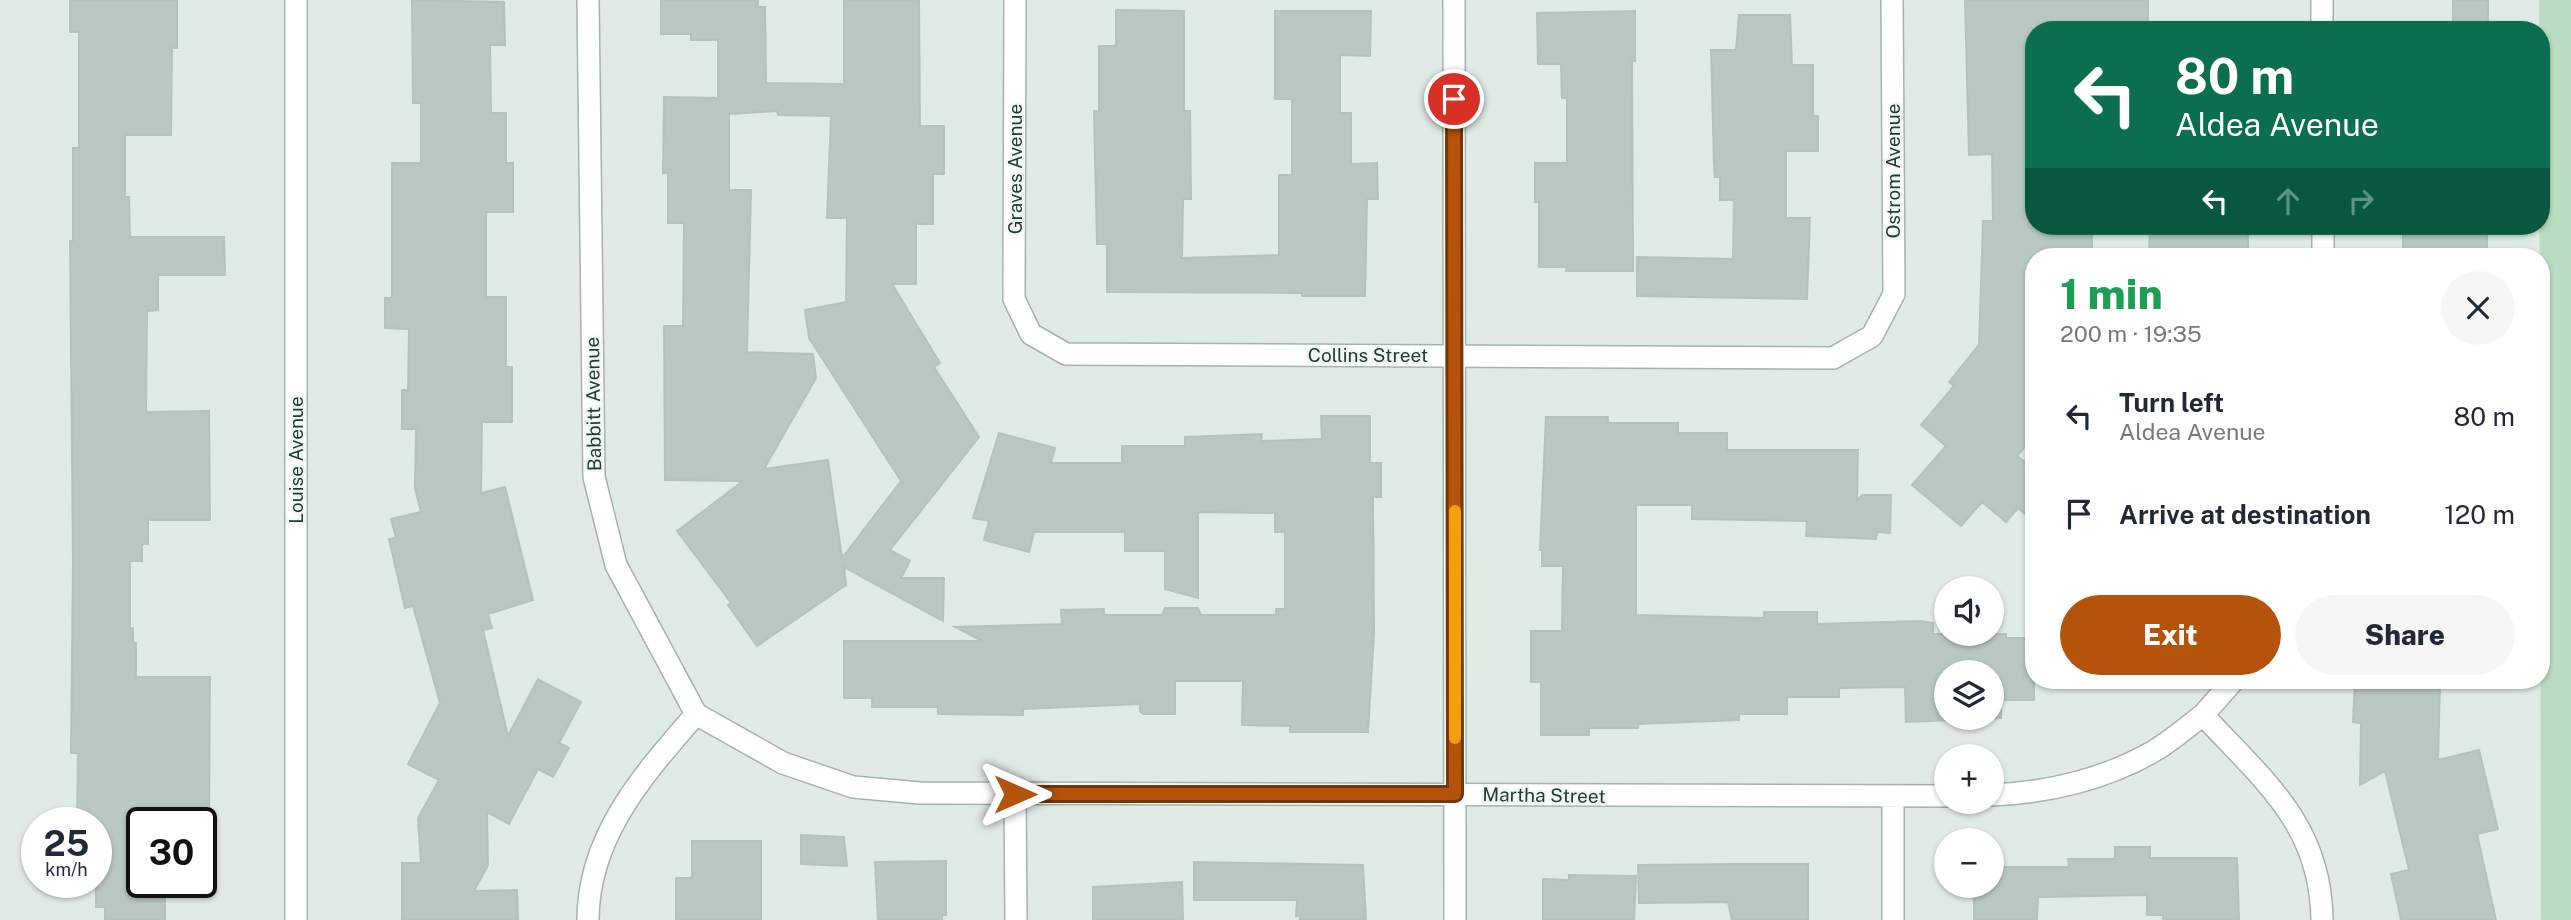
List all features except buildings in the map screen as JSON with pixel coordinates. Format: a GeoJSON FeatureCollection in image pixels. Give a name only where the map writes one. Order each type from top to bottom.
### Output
{"type":"FeatureCollection","features":[{"type":"Feature","properties":{"kind":"street","name":"Louise Avenue"},"geometry":{"type":"LineString","coordinates":[[296,0],[296,920]]}},
{"type":"Feature","properties":{"kind":"street","name":"Babbitt Avenue"},"geometry":{"type":"LineString","coordinates":[[588,0],[594,477],[616,565],[696,714]]}},
{"type":"Feature","properties":{"kind":"street","name":"Graves Avenue"},"geometry":{"type":"LineString","coordinates":[[1015,0],[1014,299],[1031,334]]}},
{"type":"Feature","properties":{"kind":"street"},"geometry":{"type":"LineString","coordinates":[[1454,0],[1455,920]]}},
{"type":"Feature","properties":{"kind":"street","name":"Ostrom Avenue"},"geometry":{"type":"LineString","coordinates":[[1872,336],[1894,294],[1892,0]]}},
{"type":"Feature","properties":{"kind":"street"},"geometry":{"type":"LineString","coordinates":[[2322,0],[2322,21]]}},
{"type":"Feature","properties":{"kind":"street","name":"Collins Street"},"geometry":{"type":"LineString","coordinates":[[1031,334],[1066,354],[1833,358],[1872,336]]}},
{"type":"Feature","properties":{"kind":"street"},"geometry":{"type":"LineString","coordinates":[[2004,795],[2023,794],[2094,778],[2153,751],[2203,716],[2226,689]]}},
{"type":"Feature","properties":{"kind":"street","name":"Martha Street"},"geometry":{"type":"LineString","coordinates":[[696,714],[783,763],[853,787],[920,793],[1934,796]]}},
{"type":"Feature","properties":{"kind":"street"},"geometry":{"type":"LineString","coordinates":[[588,920],[604,839],[640,779],[696,714]]}},
{"type":"Feature","properties":{"kind":"street"},"geometry":{"type":"LineString","coordinates":[[2203,716],[2287,805],[2314,858],[2322,920]]}},
{"type":"Feature","properties":{"kind":"street"},"geometry":{"type":"LineString","coordinates":[[1015,794],[1016,920]]}},
{"type":"Feature","properties":{"kind":"street"},"geometry":{"type":"LineString","coordinates":[[1893,798],[1893,920]]}},
{"type":"Feature","properties":{"kind":"green space"},"geometry":{"type":"Polygon","coordinates":[[[2539,0],[2571,0],[2571,920],[2541,920],[2540,689],[2550,689],[2550,248],[2540,248],[2540,235],[2550,235],[2550,21],[2539,21],[2539,0]]]}},
{"type":"Feature","properties":{"kind":"slow traffic"},"geometry":{"type":"LineString","coordinates":[[1455,511],[1455,738]]}},
{"type":"Feature","properties":{"kind":"route"},"geometry":{"type":"LineString","coordinates":[[1015,794],[1455,794],[1454,99]]}}]}
